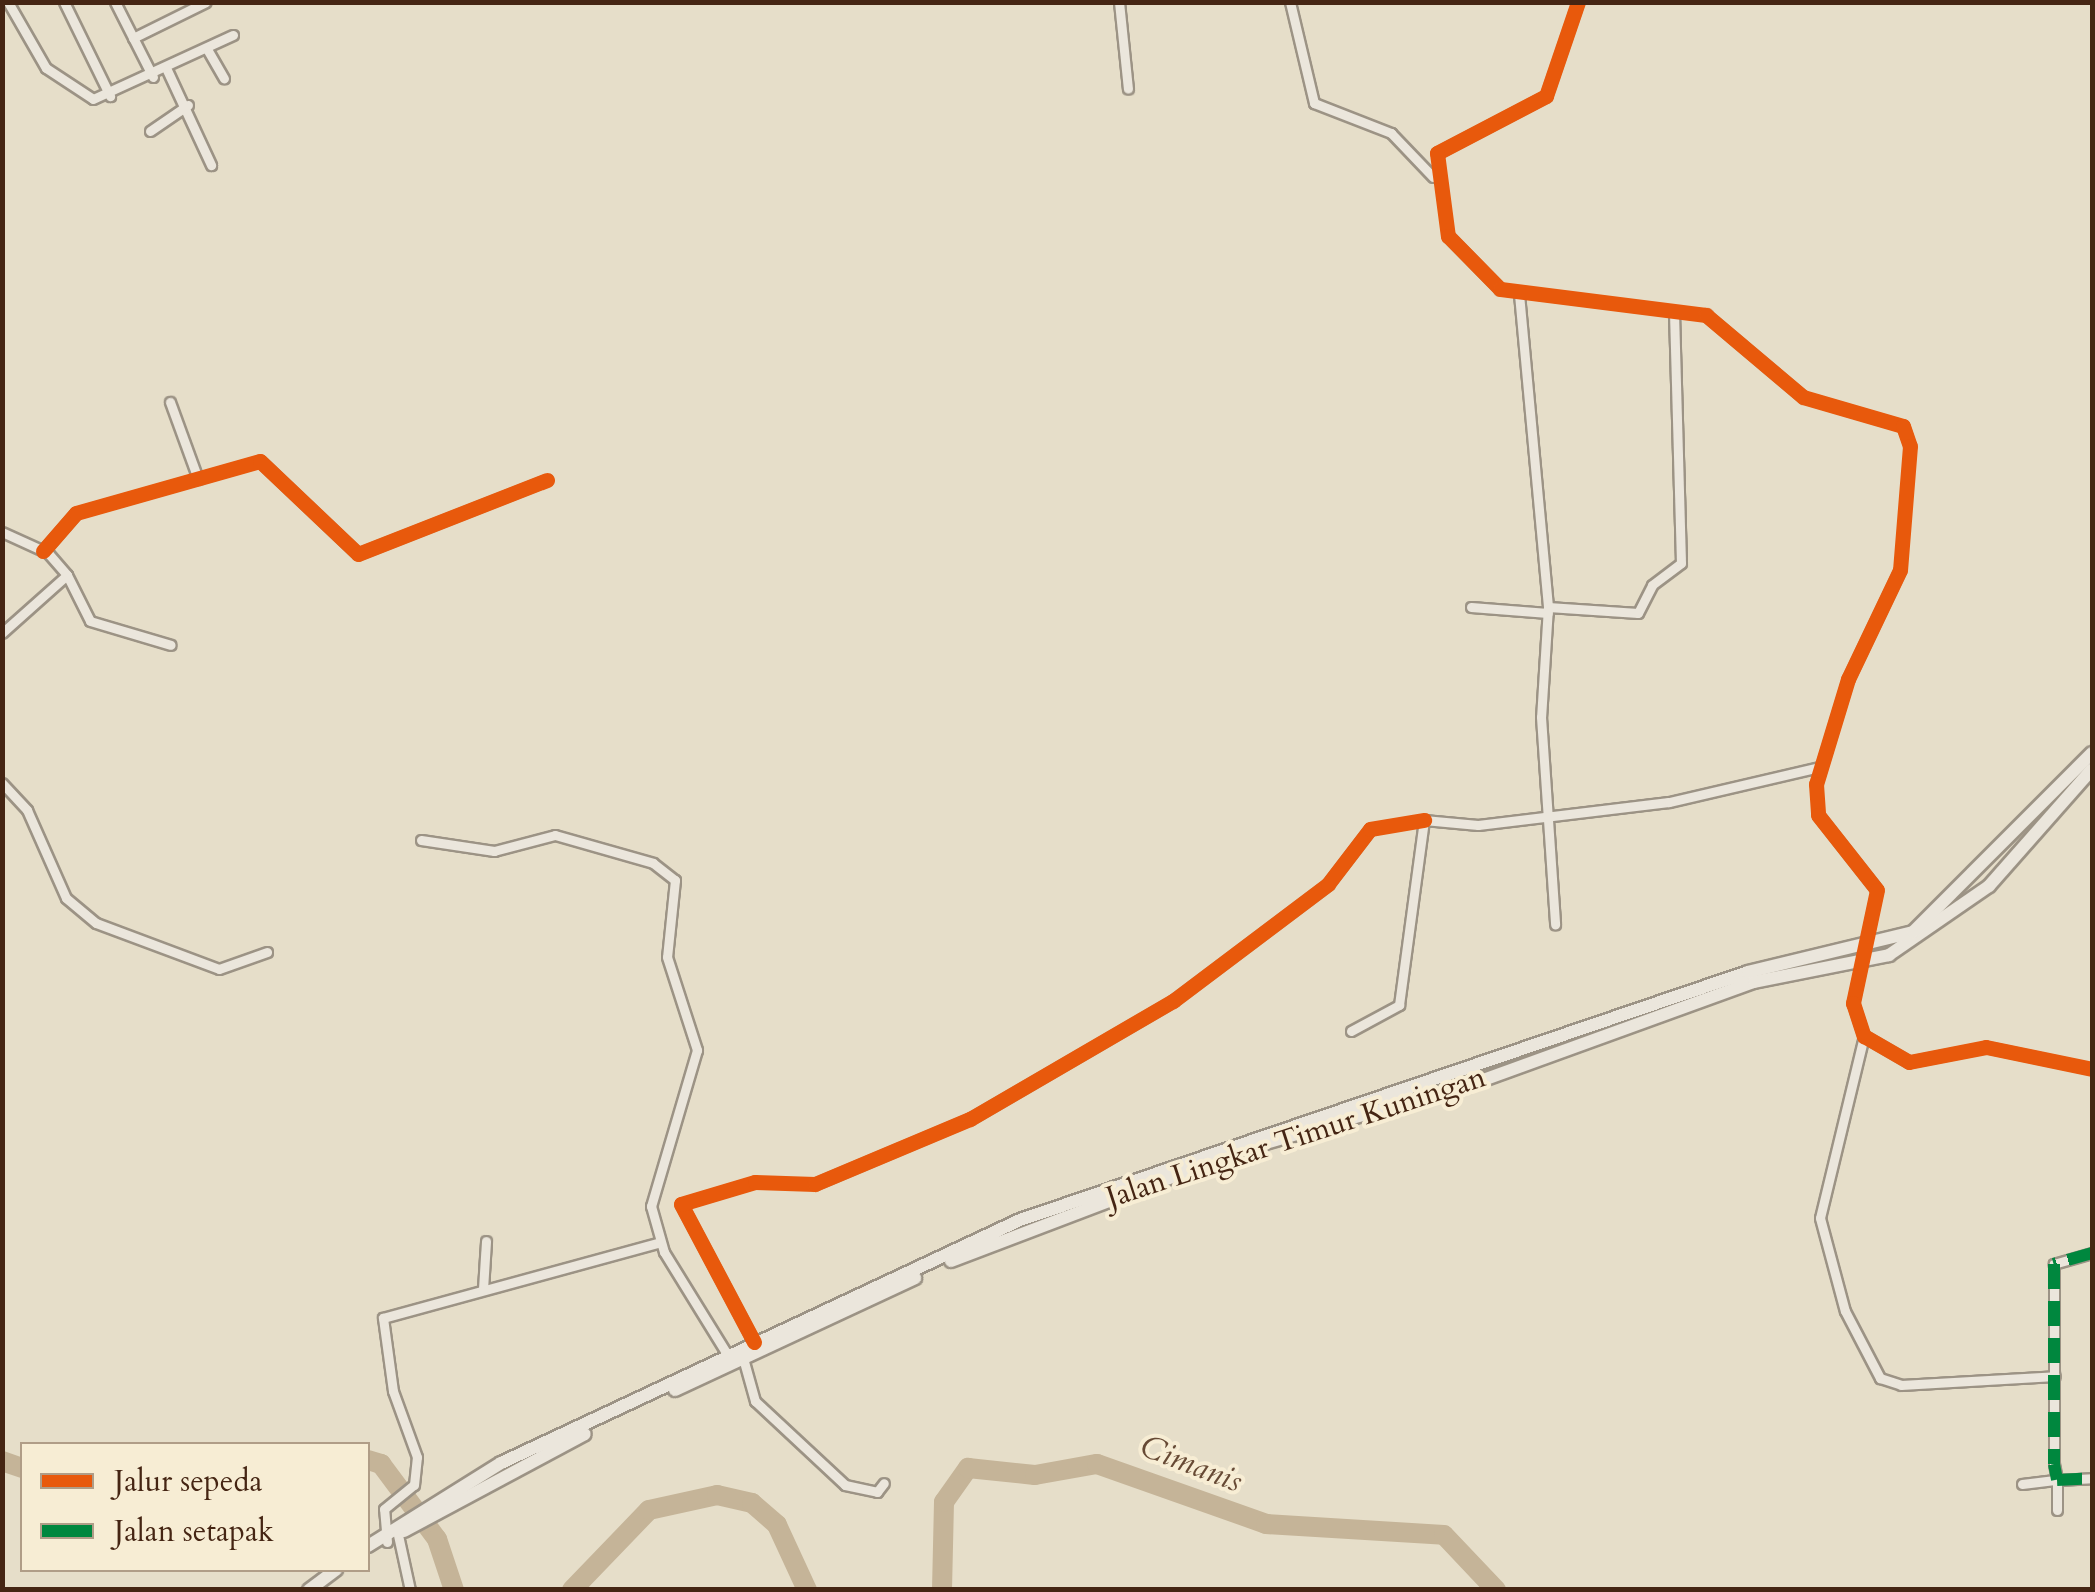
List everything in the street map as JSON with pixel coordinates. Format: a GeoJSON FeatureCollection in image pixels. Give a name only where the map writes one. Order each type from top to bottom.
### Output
{"type":"FeatureCollection","features":[{"type":"Feature","properties":{"kind":"main road","name":"Jalan Lingkar Timur Kuningan"},"geometry":{"type":"LineString","coordinates":[[370,1554],[437,1506],[728,1354],[1136,1175],[1563,1041],[1748,972],[1870,945],[1928,922],[2092,753]]}},
{"type":"Feature","properties":{"kind":"main road","name":"Jalan Lingkar Timur Kuningan"},"geometry":{"type":"LineString","coordinates":[[437,1506],[743,1358],[1086,1205],[1754,982],[1863,961],[1950,919],[2092,769]]}},
{"type":"Feature","properties":{"kind":"main road"},"geometry":{"type":"LineString","coordinates":[[370,1545],[395,1533]]}},
{"type":"Feature","properties":{"kind":"main road"},"geometry":{"type":"LineString","coordinates":[[309,1590],[333,1572]]}},
{"type":"Feature","properties":{"kind":"main road"},"geometry":{"type":"LineString","coordinates":[[321,1590],[345,1572]]}},
{"type":"Feature","properties":{"kind":"street"},"geometry":{"type":"LineString","coordinates":[[8,2],[46,68],[84,98],[110,96],[233,35]]}},
{"type":"Feature","properties":{"kind":"street"},"geometry":{"type":"LineString","coordinates":[[64,2],[110,96]]}},
{"type":"Feature","properties":{"kind":"street"},"geometry":{"type":"LineString","coordinates":[[115,2],[153,77]]}},
{"type":"Feature","properties":{"kind":"street"},"geometry":{"type":"LineString","coordinates":[[133,38],[206,2]]}},
{"type":"Feature","properties":{"kind":"street"},"geometry":{"type":"LineString","coordinates":[[1119,2],[1128,89]]}},
{"type":"Feature","properties":{"kind":"street"},"geometry":{"type":"LineString","coordinates":[[1290,2],[1314,102],[1391,133],[1433,177]]}},
{"type":"Feature","properties":{"kind":"street"},"geometry":{"type":"LineString","coordinates":[[1578,2],[1546,96],[1464,132],[1436,153],[1433,177],[1438,212],[1464,259],[1484,281],[1519,294],[1706,315],[1803,397],[1896,419],[1909,436],[1900,570],[1848,679],[1820,767],[1818,816],[1877,890],[1870,945],[1853,1004],[1864,1036],[1820,1218],[1845,1311],[1880,1378],[1902,1385],[2055,1376]]}},
{"type":"Feature","properties":{"kind":"street"},"geometry":{"type":"LineString","coordinates":[[207,49],[224,79]]}},
{"type":"Feature","properties":{"kind":"street"},"geometry":{"type":"LineString","coordinates":[[168,70],[188,104],[211,165]]}},
{"type":"Feature","properties":{"kind":"street"},"geometry":{"type":"LineString","coordinates":[[150,131],[188,104]]}},
{"type":"Feature","properties":{"kind":"street"},"geometry":{"type":"LineString","coordinates":[[1519,294],[1548,610],[1547,811],[1555,925]]}},
{"type":"Feature","properties":{"kind":"street"},"geometry":{"type":"LineString","coordinates":[[1471,607],[1638,612],[1652,585],[1681,563],[1674,314]]}},
{"type":"Feature","properties":{"kind":"street"},"geometry":{"type":"LineString","coordinates":[[170,402],[198,479]]}},
{"type":"Feature","properties":{"kind":"street"},"geometry":{"type":"LineString","coordinates":[[43,550],[76,513],[267,461],[358,554],[548,480]]}},
{"type":"Feature","properties":{"kind":"street"},"geometry":{"type":"LineString","coordinates":[[2,532],[43,550],[67,575],[90,622],[171,645]]}},
{"type":"Feature","properties":{"kind":"street"},"geometry":{"type":"LineString","coordinates":[[2,633],[67,575]]}},
{"type":"Feature","properties":{"kind":"street"},"geometry":{"type":"LineString","coordinates":[[754,1342],[681,1204],[756,1182],[816,1184],[970,1119],[1174,1002],[1328,884],[1370,829],[1424,820],[1478,825],[1547,811],[1669,802],[1820,767]]}},
{"type":"Feature","properties":{"kind":"street"},"geometry":{"type":"LineString","coordinates":[[2,784],[17,796],[66,898],[96,923],[219,970],[266,952]]}},
{"type":"Feature","properties":{"kind":"street"},"geometry":{"type":"LineString","coordinates":[[2,802],[17,796]]}},
{"type":"Feature","properties":{"kind":"street"},"geometry":{"type":"LineString","coordinates":[[1351,1031],[1399,1006],[1424,820]]}},
{"type":"Feature","properties":{"kind":"street"},"geometry":{"type":"LineString","coordinates":[[421,840],[494,851],[555,835],[653,863],[675,880],[667,957],[697,1050],[654,1178],[660,1242],[728,1354]]}},
{"type":"Feature","properties":{"kind":"street"},"geometry":{"type":"LineString","coordinates":[[1864,1036],[1910,1062],[1986,1047],[2092,1068]]}},
{"type":"Feature","properties":{"kind":"street"},"geometry":{"type":"LineString","coordinates":[[483,1290],[486,1241]]}},
{"type":"Feature","properties":{"kind":"street"},"geometry":{"type":"LineString","coordinates":[[410,1590],[395,1533],[393,1501],[414,1485],[417,1457],[379,1324],[483,1290],[660,1242]]}},
{"type":"Feature","properties":{"kind":"street"},"geometry":{"type":"LineString","coordinates":[[2058,1510],[2054,1264],[2092,1253]]}},
{"type":"Feature","properties":{"kind":"street"},"geometry":{"type":"LineString","coordinates":[[743,1358],[759,1406],[845,1485],[876,1492],[884,1483]]}},
{"type":"Feature","properties":{"kind":"street"},"geometry":{"type":"LineString","coordinates":[[2022,1484],[2092,1478]]}},
{"type":"Feature","properties":{"kind":"waterway","name":"Cimanis"},"geometry":{"type":"LineString","coordinates":[[2,1461],[20,1467]]}},
{"type":"Feature","properties":{"kind":"waterway","name":"Cimanis"},"geometry":{"type":"LineString","coordinates":[[370,1461],[381,1464],[437,1539],[454,1590]]}},
{"type":"Feature","properties":{"kind":"waterway","name":"Cimanis"},"geometry":{"type":"LineString","coordinates":[[942,1590],[944,1502],[968,1468],[1035,1475],[1097,1464],[1266,1524],[1444,1535],[1496,1590]]}},
{"type":"Feature","properties":{"kind":"waterway","name":"Cimanis"},"geometry":{"type":"LineString","coordinates":[[572,1590],[649,1510],[717,1495],[752,1503],[777,1525],[807,1590]]}},
{"type":"Feature","properties":{"kind":"marked path"},"geometry":{"type":"LineString","coordinates":[[2092,1253],[2054,1264],[2054,1464],[2057,1480],[2092,1478]]}},
{"type":"Feature","properties":{"kind":"cycle path"},"geometry":{"type":"LineString","coordinates":[[1578,2],[1546,96],[1437,153],[1448,236],[1500,289],[1706,315],[1803,397],[1903,426],[1910,446],[1900,570],[1848,679],[1816,784],[1818,815],[1877,890],[1853,1003],[1864,1036],[1909,1062],[1986,1047],[2092,1069]]}},
{"type":"Feature","properties":{"kind":"cycle path"},"geometry":{"type":"LineString","coordinates":[[43,551],[76,513],[260,461],[358,554],[547,480]]}},
{"type":"Feature","properties":{"kind":"cycle path"},"geometry":{"type":"LineString","coordinates":[[754,1342],[681,1204],[755,1182],[815,1184],[970,1119],[1173,1001],[1328,884],[1370,829],[1424,820]]}}]}
